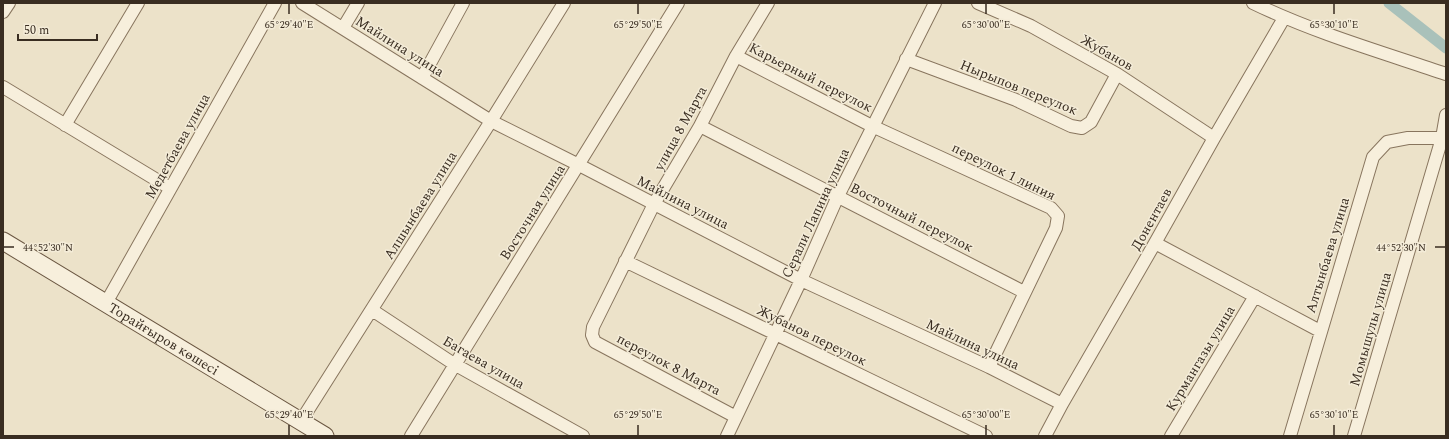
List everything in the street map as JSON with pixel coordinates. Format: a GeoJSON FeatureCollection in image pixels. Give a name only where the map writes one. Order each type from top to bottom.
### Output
{"type":"FeatureCollection","features":[{"type":"Feature","properties":{"kind":"street"},"geometry":{"type":"LineString","coordinates":[[3,12],[9,3]]}},
{"type":"Feature","properties":{"kind":"street"},"geometry":{"type":"LineString","coordinates":[[65,124],[138,3]]}},
{"type":"Feature","properties":{"kind":"street","name":"Медетбаева улица"},"geometry":{"type":"LineString","coordinates":[[106,304],[170,188],[276,3]]}},
{"type":"Feature","properties":{"kind":"street","name":"Майлина улица"},"geometry":{"type":"LineString","coordinates":[[302,3],[491,121],[801,280],[989,367],[1062,404]]}},
{"type":"Feature","properties":{"kind":"street"},"geometry":{"type":"LineString","coordinates":[[343,28],[358,3]]}},
{"type":"Feature","properties":{"kind":"street"},"geometry":{"type":"LineString","coordinates":[[422,78],[463,3]]}},
{"type":"Feature","properties":{"kind":"street","name":"Алшынбаева улица"},"geometry":{"type":"LineString","coordinates":[[301,421],[564,3]]}},
{"type":"Feature","properties":{"kind":"street","name":"Восточная улица"},"geometry":{"type":"LineString","coordinates":[[411,436],[678,3]]}},
{"type":"Feature","properties":{"kind":"street","name":"улица 8 Марта"},"geometry":{"type":"LineString","coordinates":[[592,334],[593,327],[654,204],[700,126],[736,56],[768,3]]}},
{"type":"Feature","properties":{"kind":"street","name":"Серали Лапина улица"},"geometry":{"type":"LineString","coordinates":[[726,436],[801,280],[838,196],[935,3]]}},
{"type":"Feature","properties":{"kind":"street","name":"Жубанов"},"geometry":{"type":"LineString","coordinates":[[978,3],[1031,26],[1117,74],[1214,138]]}},
{"type":"Feature","properties":{"kind":"street"},"geometry":{"type":"LineString","coordinates":[[1253,3],[1284,18],[1325,34],[1446,74]]}},
{"type":"Feature","properties":{"kind":"street","name":"Донентаев"},"geometry":{"type":"LineString","coordinates":[[1045,436],[1062,404],[1156,243],[1214,138],[1284,18]]}},
{"type":"Feature","properties":{"kind":"street","name":"Карьерный переулок"},"geometry":{"type":"LineString","coordinates":[[736,56],[872,126]]}},
{"type":"Feature","properties":{"kind":"street","name":"Нырыпов переулок"},"geometry":{"type":"LineString","coordinates":[[906,59],[1016,100],[1071,126],[1082,128],[1091,122],[1117,74]]}},
{"type":"Feature","properties":{"kind":"street"},"geometry":{"type":"LineString","coordinates":[[3,87],[170,188]]}},
{"type":"Feature","properties":{"kind":"street","name":"Момышулы улица"},"geometry":{"type":"LineString","coordinates":[[1354,436],[1442,138],[1446,115]]}},
{"type":"Feature","properties":{"kind":"street","name":"Восточный переулок"},"geometry":{"type":"LineString","coordinates":[[700,126],[1024,292]]}},
{"type":"Feature","properties":{"kind":"street","name":"переулок 1 линия"},"geometry":{"type":"LineString","coordinates":[[872,126],[1051,208],[1058,216],[1056,228],[989,367]]}},
{"type":"Feature","properties":{"kind":"street","name":"Алтынбаева улица"},"geometry":{"type":"LineString","coordinates":[[1290,436],[1372,157],[1386,142],[1408,138],[1442,138]]}},
{"type":"Feature","properties":{"kind":"street","name":"Торайғыров көшесі"},"geometry":{"type":"LineString","coordinates":[[3,241],[325,436]]}},
{"type":"Feature","properties":{"kind":"street"},"geometry":{"type":"LineString","coordinates":[[1156,243],[1320,331]]}},
{"type":"Feature","properties":{"kind":"street","name":"Жубанов переулок"},"geometry":{"type":"LineString","coordinates":[[625,261],[986,436]]}},
{"type":"Feature","properties":{"kind":"street","name":"Курмангазы улица"},"geometry":{"type":"LineString","coordinates":[[1171,436],[1254,296]]}},
{"type":"Feature","properties":{"kind":"street","name":"Багаева улица"},"geometry":{"type":"LineString","coordinates":[[372,310],[454,364],[583,436]]}},
{"type":"Feature","properties":{"kind":"street","name":"переулок 8 Марта"},"geometry":{"type":"LineString","coordinates":[[592,334],[595,342],[736,416]]}},
{"type":"Feature","properties":{"kind":"waterway"},"geometry":{"type":"LineString","coordinates":[[1389,3],[1446,48]]}}]}
